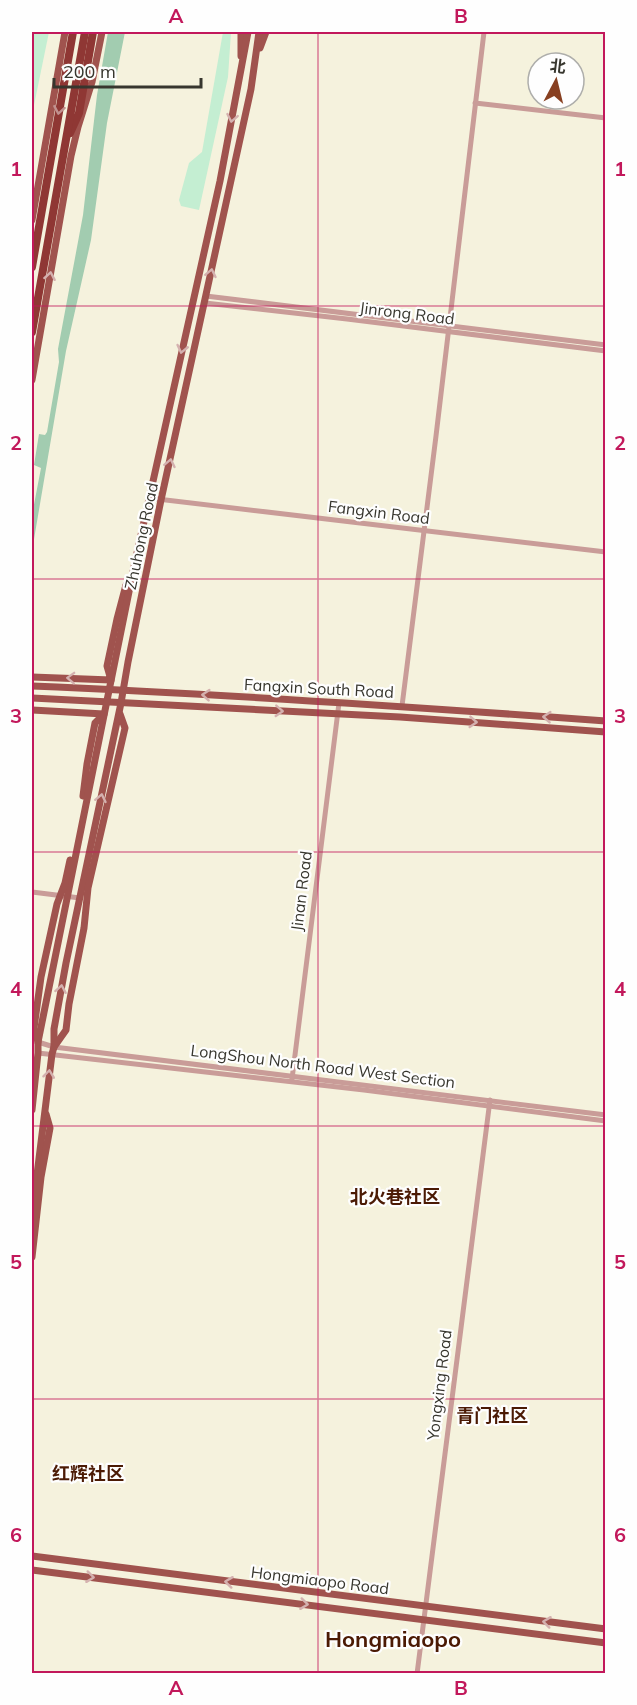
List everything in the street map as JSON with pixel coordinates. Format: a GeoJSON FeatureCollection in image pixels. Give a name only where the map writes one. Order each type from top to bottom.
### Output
{"type":"FeatureCollection","features":[{"type":"Feature","properties":{"kind":"highway"},"geometry":{"type":"LineString","coordinates":[[32,267],[73,32]]}},
{"type":"Feature","properties":{"kind":"highway"},"geometry":{"type":"LineString","coordinates":[[32,332],[70,140],[86,32]]}},
{"type":"Feature","properties":{"kind":"highway"},"geometry":{"type":"LineString","coordinates":[[70,140],[79,113],[93,32]]}},
{"type":"Feature","properties":{"kind":"main road"},"geometry":{"type":"LineString","coordinates":[[32,220],[65,32]]}},
{"type":"Feature","properties":{"kind":"main road"},"geometry":{"type":"LineString","coordinates":[[32,380],[70,140],[89,92],[102,32]]}},
{"type":"Feature","properties":{"kind":"main road","name":"Zhuhong Road"},"geometry":{"type":"LineString","coordinates":[[241,32],[241,70]]}},
{"type":"Feature","properties":{"kind":"main road","name":"Zhuhong Road"},"geometry":{"type":"LineString","coordinates":[[32,1110],[35,1042],[64,895],[220,181],[248,32]]}},
{"type":"Feature","properties":{"kind":"main road","name":"Zhuhong Road"},"geometry":{"type":"LineString","coordinates":[[45,1110],[54,1029],[66,963],[161,500],[251,89],[259,32]]}},
{"type":"Feature","properties":{"kind":"main road"},"geometry":{"type":"LineString","coordinates":[[256,59],[266,32]]}},
{"type":"Feature","properties":{"kind":"main road"},"geometry":{"type":"LineString","coordinates":[[79,113],[89,92]]}},
{"type":"Feature","properties":{"kind":"main road"},"geometry":{"type":"LineString","coordinates":[[32,677],[111,680]]}},
{"type":"Feature","properties":{"kind":"main road","name":"Fangxin South Road"},"geometry":{"type":"LineString","coordinates":[[32,686],[402,706],[606,721]]}},
{"type":"Feature","properties":{"kind":"main road","name":"Fangxin South Road"},"geometry":{"type":"LineString","coordinates":[[32,698],[337,714],[606,732]]}},
{"type":"Feature","properties":{"kind":"main road"},"geometry":{"type":"LineString","coordinates":[[32,710],[104,714]]}},
{"type":"Feature","properties":{"kind":"main road"},"geometry":{"type":"LineString","coordinates":[[53,1050],[66,1030],[84,928],[88,888],[125,728],[119,712]]}},
{"type":"Feature","properties":{"kind":"main road"},"geometry":{"type":"LineString","coordinates":[[84,879],[87,905]]}},
{"type":"Feature","properties":{"kind":"main road"},"geometry":{"type":"LineString","coordinates":[[32,1070],[36,1054]]}},
{"type":"Feature","properties":{"kind":"main road"},"geometry":{"type":"LineString","coordinates":[[32,1215],[45,1110]]}},
{"type":"Feature","properties":{"kind":"main road"},"geometry":{"type":"LineString","coordinates":[[32,1257],[41,1177],[50,1128],[45,1110]]}},
{"type":"Feature","properties":{"kind":"main road","name":"Hongmiaopo Road"},"geometry":{"type":"LineString","coordinates":[[32,1556],[606,1629]]}},
{"type":"Feature","properties":{"kind":"main road","name":"Hongmiaopo Road"},"geometry":{"type":"LineString","coordinates":[[32,1570],[606,1643]]}},
{"type":"Feature","properties":{"kind":"street"},"geometry":{"type":"LineString","coordinates":[[402,706],[484,32]]}},
{"type":"Feature","properties":{"kind":"street"},"geometry":{"type":"LineString","coordinates":[[475,102],[606,118]]}},
{"type":"Feature","properties":{"kind":"street","name":"Jinrong Road"},"geometry":{"type":"LineString","coordinates":[[206,300],[606,345]]}},
{"type":"Feature","properties":{"kind":"street","name":"Jinrong Road"},"geometry":{"type":"LineString","coordinates":[[448,329],[606,351]]}},
{"type":"Feature","properties":{"kind":"street","name":"Fangxin Road"},"geometry":{"type":"LineString","coordinates":[[149,498],[606,552]]}},
{"type":"Feature","properties":{"kind":"street","name":"Jinan Road"},"geometry":{"type":"LineString","coordinates":[[292,1079],[339,703]]}},
{"type":"Feature","properties":{"kind":"street"},"geometry":{"type":"LineString","coordinates":[[32,892],[80,898]]}},
{"type":"Feature","properties":{"kind":"street","name":"LongShou North Road West Section"},"geometry":{"type":"LineString","coordinates":[[35,1042],[53,1050],[489,1103],[606,1114]]}},
{"type":"Feature","properties":{"kind":"street","name":"LongShou North Road West Section"},"geometry":{"type":"LineString","coordinates":[[36,1054],[53,1050]]}},
{"type":"Feature","properties":{"kind":"street","name":"LongShou North Road West Section"},"geometry":{"type":"LineString","coordinates":[[489,1103],[606,1121]]}},
{"type":"Feature","properties":{"kind":"street","name":"Yongxing Road"},"geometry":{"type":"LineString","coordinates":[[417,1674],[489,1103]]}},
{"type":"Feature","properties":{"kind":"green space"},"geometry":{"type":"Polygon","coordinates":[[[32,32],[49,32],[32,115],[32,32]]]}},
{"type":"Feature","properties":{"kind":"green space"},"geometry":{"type":"Polygon","coordinates":[[[108,32],[125,32],[107,123],[91,240],[66,351],[32,551],[32,515],[41,468],[34,465],[39,434],[45,435],[47,432],[59,362],[58,349],[83,215],[97,95],[108,32]]]}},
{"type":"Feature","properties":{"kind":"green space"},"geometry":{"type":"Polygon","coordinates":[[[223,32],[231,32],[228,77],[199,210],[181,206],[179,200],[189,163],[202,152],[223,32]]]}},
{"type":"Feature","properties":{"kind":"district","name":"北火巷社区"},"geometry":{"type":"Point","coordinates":[395,1197]}},
{"type":"Feature","properties":{"kind":"district","name":"青门社区"},"geometry":{"type":"Point","coordinates":[492,1416]}},
{"type":"Feature","properties":{"kind":"district","name":"红辉社区"},"geometry":{"type":"Point","coordinates":[88,1474]}},
{"type":"Feature","properties":{"kind":"district","name":"Hongmiaopo"},"geometry":{"type":"Point","coordinates":[393,1639]}}]}
